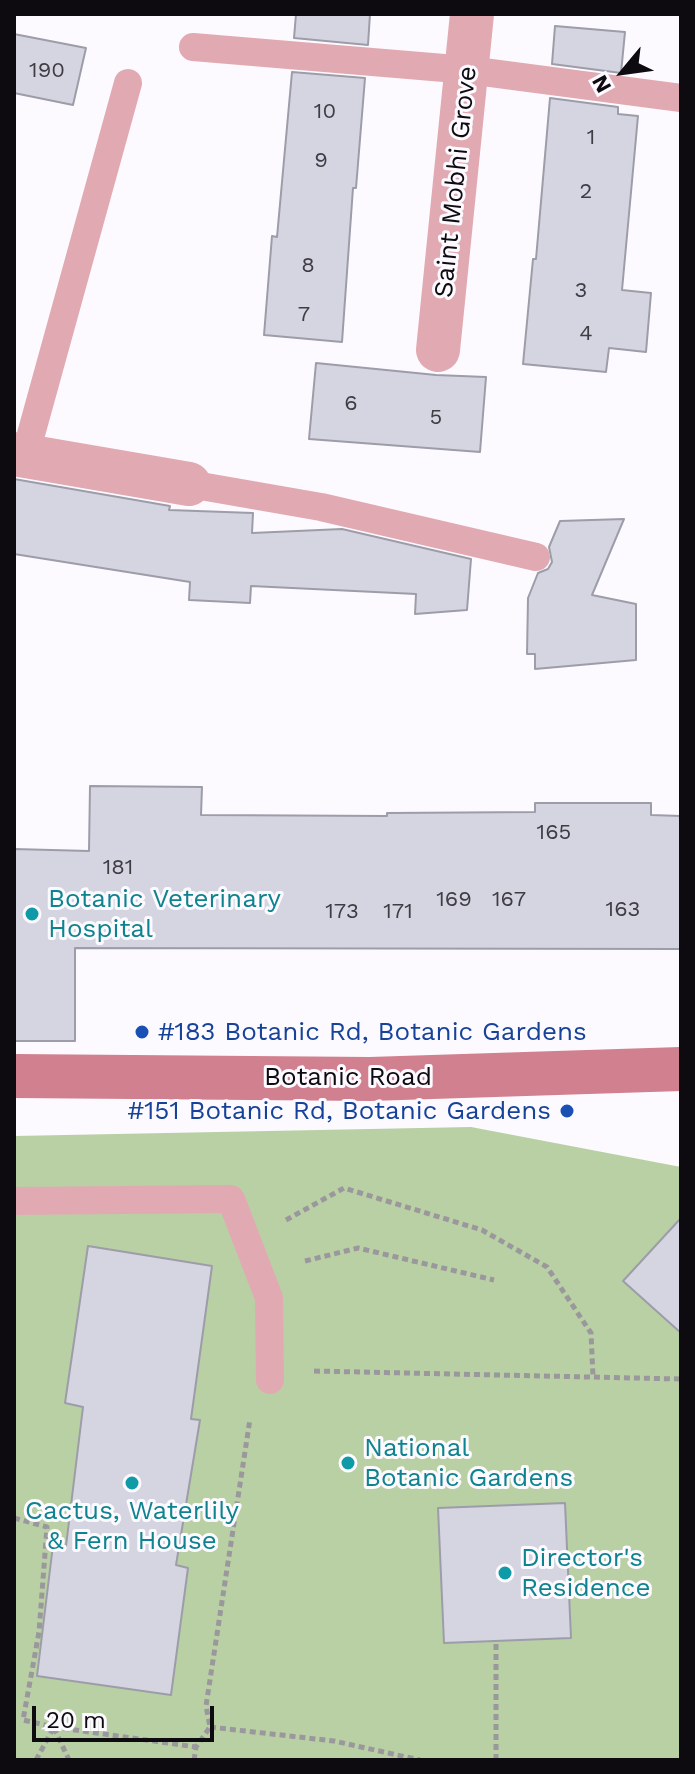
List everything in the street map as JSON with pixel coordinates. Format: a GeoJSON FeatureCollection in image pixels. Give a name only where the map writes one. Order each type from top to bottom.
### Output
{"type":"FeatureCollection","features":[{"type":"Feature","properties":{"kind":"street","name":"Saint Mobhi Grove"},"geometry":{"type":"LineString","coordinates":[[438,350],[472,14]]}},
{"type":"Feature","properties":{"kind":"street"},"geometry":{"type":"LineString","coordinates":[[20,455],[189,484]]}},
{"type":"Feature","properties":{"kind":"street","name":"Botanic Road"},"geometry":{"type":"LineString","coordinates":[[14,1076],[370,1079],[681,1069]]}},
{"type":"Feature","properties":{"kind":"lane"},"geometry":{"type":"LineString","coordinates":[[193,47],[468,70],[681,98]]}},
{"type":"Feature","properties":{"kind":"lane"},"geometry":{"type":"LineString","coordinates":[[20,455],[128,83]]}},
{"type":"Feature","properties":{"kind":"lane"},"geometry":{"type":"LineString","coordinates":[[189,484],[321,507],[536,557]]}},
{"type":"Feature","properties":{"kind":"lane"},"geometry":{"type":"LineString","coordinates":[[14,1201],[231,1199],[269,1298],[270,1380]]}},
{"type":"Feature","properties":{"kind":"path"},"geometry":{"type":"LineString","coordinates":[[281,1223],[344,1188],[482,1230],[547,1267],[591,1333],[593,1376]]}},
{"type":"Feature","properties":{"kind":"path"},"geometry":{"type":"LineString","coordinates":[[301,1262],[358,1248],[494,1280]]}},
{"type":"Feature","properties":{"kind":"path"},"geometry":{"type":"LineString","coordinates":[[194,1760],[196,1747],[210,1727],[206,1706],[251,1412],[270,1380],[303,1371],[681,1379]]}},
{"type":"Feature","properties":{"kind":"path"},"geometry":{"type":"LineString","coordinates":[[14,1518],[47,1527],[39,1632],[23,1720],[196,1747]]}},
{"type":"Feature","properties":{"kind":"path"},"geometry":{"type":"LineString","coordinates":[[496,1641],[496,1760]]}},
{"type":"Feature","properties":{"kind":"path"},"geometry":{"type":"LineString","coordinates":[[36,1760],[54,1727]]}},
{"type":"Feature","properties":{"kind":"path"},"geometry":{"type":"LineString","coordinates":[[54,1727],[69,1760]]}},
{"type":"Feature","properties":{"kind":"path"},"geometry":{"type":"LineString","coordinates":[[210,1727],[334,1741],[420,1760]]}},
{"type":"Feature","properties":{"kind":"green space","name":"National Botanic Gardens"},"geometry":{"type":"Polygon","coordinates":[[[471,1127],[681,1167],[681,1760],[14,1760],[14,1136],[471,1127]]]}},
{"type":"Feature","properties":{"kind":"building"},"geometry":{"type":"Polygon","coordinates":[[[296,14],[370,14],[368,45],[294,38],[296,14]]]}},
{"type":"Feature","properties":{"kind":"building"},"geometry":{"type":"Polygon","coordinates":[[[555,26],[625,32],[621,73],[552,64],[555,26]]]}},
{"type":"Feature","properties":{"kind":"building"},"geometry":{"type":"Polygon","coordinates":[[[14,34],[86,48],[73,105],[14,93],[14,34]]]}},
{"type":"Feature","properties":{"kind":"building"},"geometry":{"type":"Polygon","coordinates":[[[292,72],[365,78],[356,188],[353,188],[342,342],[264,335],[272,236],[277,237],[292,72]]]}},
{"type":"Feature","properties":{"kind":"building"},"geometry":{"type":"Polygon","coordinates":[[[550,98],[618,107],[618,114],[638,116],[622,290],[651,293],[646,352],[609,348],[606,372],[523,364],[550,98]]]}},
{"type":"Feature","properties":{"kind":"building"},"geometry":{"type":"Polygon","coordinates":[[[316,363],[486,377],[480,452],[309,439],[316,363]]]}},
{"type":"Feature","properties":{"kind":"building"},"geometry":{"type":"Polygon","coordinates":[[[14,479],[170,506],[169,510],[253,513],[252,533],[342,529],[471,559],[467,610],[415,614],[416,594],[251,586],[250,603],[189,600],[190,582],[14,554],[14,479]]]}},
{"type":"Feature","properties":{"kind":"building"},"geometry":{"type":"Polygon","coordinates":[[[624,519],[592,595],[636,604],[636,660],[535,669],[535,654],[527,654],[528,598],[538,573],[548,569],[552,562],[549,547],[560,521],[624,519]]]}},
{"type":"Feature","properties":{"kind":"building"},"geometry":{"type":"Polygon","coordinates":[[[90,786],[202,787],[201,815],[387,816],[387,813],[535,812],[535,803],[651,803],[651,815],[681,816],[681,949],[75,948],[75,1041],[14,1041],[14,849],[89,851],[90,786]]]}},
{"type":"Feature","properties":{"kind":"building"},"geometry":{"type":"Polygon","coordinates":[[[681,1218],[681,1333],[623,1281],[681,1218]]]}},
{"type":"Feature","properties":{"kind":"building","name":"Cactus, Waterlily & Fern House"},"geometry":{"type":"Polygon","coordinates":[[[88,1246],[212,1266],[191,1419],[200,1420],[176,1565],[188,1568],[171,1695],[37,1676],[53,1545],[66,1546],[83,1407],[65,1403],[88,1246]]]}},
{"type":"Feature","properties":{"kind":"building","name":"Director's Residence"},"geometry":{"type":"Polygon","coordinates":[[[565,1503],[571,1638],[444,1643],[438,1508],[565,1503]]]}},
{"type":"Feature","properties":{"kind":"place","name":"Botanic Veterinary Hospital"},"geometry":{"type":"Point","coordinates":[32,914]}},
{"type":"Feature","properties":{"kind":"place","name":"#183 Botanic Rd, Botanic Gardens"},"geometry":{"type":"Point","coordinates":[142,1032]}},
{"type":"Feature","properties":{"kind":"place","name":"#151 Botanic Rd, Botanic Gardens"},"geometry":{"type":"Point","coordinates":[567,1111]}},
{"type":"Feature","properties":{"kind":"place","name":"National Botanic Gardens"},"geometry":{"type":"Point","coordinates":[348,1463]}},
{"type":"Feature","properties":{"kind":"place","name":"Cactus, Waterlily & Fern House"},"geometry":{"type":"Point","coordinates":[132,1483]}},
{"type":"Feature","properties":{"kind":"place","name":"Director's Residence"},"geometry":{"type":"Point","coordinates":[505,1573]}}]}
